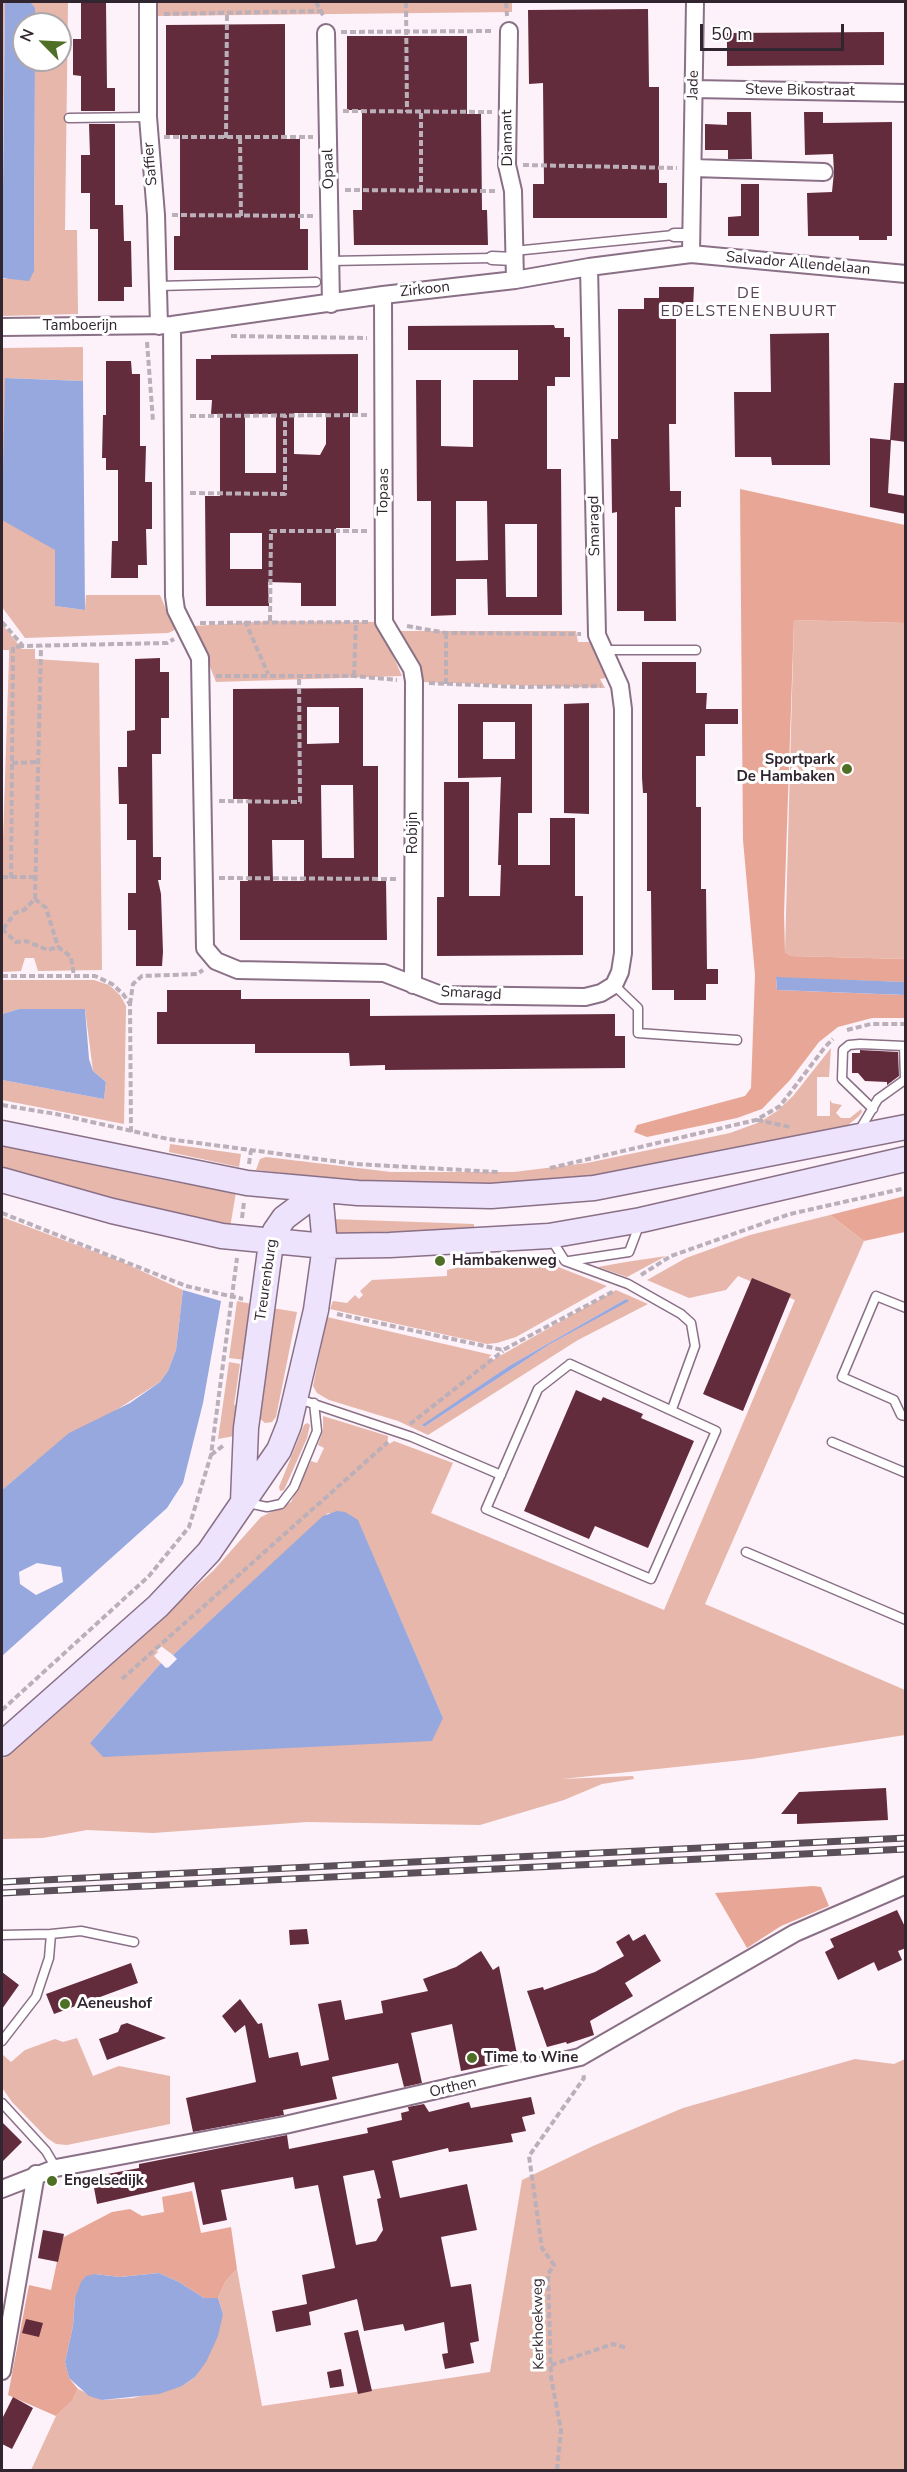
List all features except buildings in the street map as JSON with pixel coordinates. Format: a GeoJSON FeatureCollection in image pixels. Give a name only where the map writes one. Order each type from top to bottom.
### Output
{"type":"FeatureCollection","features":[{"type":"Feature","properties":{"kind":"main road"},"geometry":{"type":"LineString","coordinates":[[2,1133],[247,1183],[320,1191],[491,1196],[594,1188],[906,1127]]}},
{"type":"Feature","properties":{"kind":"main road"},"geometry":{"type":"LineString","coordinates":[[2,1180],[112,1211],[240,1239],[325,1246],[549,1236],[641,1220],[906,1159]]}},
{"type":"Feature","properties":{"kind":"main road"},"geometry":{"type":"LineString","coordinates":[[2,1744],[158,1606],[209,1552],[279,1450],[305,1400],[325,1246],[320,1191]]}},
{"type":"Feature","properties":{"kind":"main road","name":"Treurenburg"},"geometry":{"type":"LineString","coordinates":[[243,1502],[246,1428],[271,1243],[275,1231],[284,1218],[320,1191]]}},
{"type":"Feature","properties":{"kind":"street","name":"Jade"},"geometry":{"type":"LineString","coordinates":[[692,254],[695,2]]}},
{"type":"Feature","properties":{"kind":"street","name":"Saffier"},"geometry":{"type":"LineString","coordinates":[[147,9],[148,117],[156,215],[158,326]]}},
{"type":"Feature","properties":{"kind":"street","name":"Diamant"},"geometry":{"type":"LineString","coordinates":[[509,31],[507,165],[513,191],[515,280]]}},
{"type":"Feature","properties":{"kind":"street","name":"Opaal"},"geometry":{"type":"LineString","coordinates":[[326,33],[332,304]]}},
{"type":"Feature","properties":{"kind":"street","name":"Steve Bikostraat"},"geometry":{"type":"LineString","coordinates":[[694,89],[906,93]]}},
{"type":"Feature","properties":{"kind":"street"},"geometry":{"type":"LineString","coordinates":[[693,168],[824,172]]}},
{"type":"Feature","properties":{"kind":"street"},"geometry":{"type":"LineString","coordinates":[[674,235],[692,235]]}},
{"type":"Feature","properties":{"kind":"street","name":"Zirkoon"},"geometry":{"type":"LineString","coordinates":[[158,326],[332,304],[383,295],[515,280],[589,267],[692,254]]}},
{"type":"Feature","properties":{"kind":"street","name":"Salvador Allendelaan"},"geometry":{"type":"LineString","coordinates":[[692,254],[906,274]]}},
{"type":"Feature","properties":{"kind":"street"},"geometry":{"type":"LineString","coordinates":[[492,258],[514,255]]}},
{"type":"Feature","properties":{"kind":"street","name":"Smaragd"},"geometry":{"type":"LineString","coordinates":[[216,961],[238,970],[384,973],[441,995],[585,997],[602,993],[614,985],[620,972],[623,954],[623,710],[620,686],[597,634],[589,267]]}},
{"type":"Feature","properties":{"kind":"street","name":"Topaas"},"geometry":{"type":"LineString","coordinates":[[383,295],[384,622],[412,669],[414,681]]}},
{"type":"Feature","properties":{"kind":"street"},"geometry":{"type":"LineString","coordinates":[[158,326],[172,421],[174,596],[176,610],[200,658],[203,936],[205,948],[216,961]]}},
{"type":"Feature","properties":{"kind":"street","name":"Tamboerijn"},"geometry":{"type":"LineString","coordinates":[[2,327],[158,326]]}},
{"type":"Feature","properties":{"kind":"street","name":"Robijn"},"geometry":{"type":"LineString","coordinates":[[413,985],[414,681]]}},
{"type":"Feature","properties":{"kind":"street","name":"Orthen"},"geometry":{"type":"LineString","coordinates":[[2,2189],[56,2168],[285,2125],[580,2057],[795,1934],[906,1884]]}},
{"type":"Feature","properties":{"kind":"street"},"geometry":{"type":"LineString","coordinates":[[2,2371],[36,2175]]}},
{"type":"Feature","properties":{"kind":"lane"},"geometry":{"type":"LineString","coordinates":[[69,118],[148,117]]}},
{"type":"Feature","properties":{"kind":"lane"},"geometry":{"type":"LineString","coordinates":[[514,255],[674,235]]}},
{"type":"Feature","properties":{"kind":"lane","name":"Zirkoon"},"geometry":{"type":"LineString","coordinates":[[330,261],[492,258]]}},
{"type":"Feature","properties":{"kind":"lane"},"geometry":{"type":"LineString","coordinates":[[158,286],[316,282]]}},
{"type":"Feature","properties":{"kind":"lane"},"geometry":{"type":"LineString","coordinates":[[604,650],[696,650]]}},
{"type":"Feature","properties":{"kind":"lane"},"geometry":{"type":"LineString","coordinates":[[614,985],[638,1008],[638,1033],[737,1041]]}},
{"type":"Feature","properties":{"kind":"lane"},"geometry":{"type":"LineString","coordinates":[[854,1138],[873,1109],[878,1099],[905,1079],[904,1046],[860,1044],[849,1045],[843,1050],[842,1079],[873,1109]]}},
{"type":"Feature","properties":{"kind":"lane"},"geometry":{"type":"LineString","coordinates":[[565,1261],[629,1252],[641,1220]]}},
{"type":"Feature","properties":{"kind":"lane"},"geometry":{"type":"LineString","coordinates":[[549,1236],[565,1261],[628,1284],[681,1314],[691,1323],[695,1346],[690,1367],[672,1409]]}},
{"type":"Feature","properties":{"kind":"lane"},"geometry":{"type":"LineString","coordinates":[[906,1308],[876,1296],[842,1377],[894,1400],[901,1415],[906,1416]]}},
{"type":"Feature","properties":{"kind":"lane"},"geometry":{"type":"LineString","coordinates":[[570,1365],[672,1409],[716,1431],[651,1579],[486,1509],[538,1389],[570,1365]]}},
{"type":"Feature","properties":{"kind":"lane"},"geometry":{"type":"LineString","coordinates":[[305,1400],[398,1433],[501,1475]]}},
{"type":"Feature","properties":{"kind":"lane"},"geometry":{"type":"LineString","coordinates":[[243,1502],[267,1507],[281,1504],[294,1487],[316,1431],[305,1400]]}},
{"type":"Feature","properties":{"kind":"lane"},"geometry":{"type":"LineString","coordinates":[[832,1442],[906,1473]]}},
{"type":"Feature","properties":{"kind":"lane"},"geometry":{"type":"LineString","coordinates":[[746,1552],[906,1620]]}},
{"type":"Feature","properties":{"kind":"lane"},"geometry":{"type":"LineString","coordinates":[[2,1935],[81,1931],[134,1942]]}},
{"type":"Feature","properties":{"kind":"lane"},"geometry":{"type":"LineString","coordinates":[[2,2041],[36,1997],[49,1958],[51,1934]]}},
{"type":"Feature","properties":{"kind":"lane"},"geometry":{"type":"LineString","coordinates":[[2,2103],[46,2151],[56,2168]]}},
{"type":"Feature","properties":{"kind":"path"},"geometry":{"type":"LineString","coordinates":[[406,2],[407,112]]}},
{"type":"Feature","properties":{"kind":"path"},"geometry":{"type":"LineString","coordinates":[[147,9],[226,13],[323,11]]}},
{"type":"Feature","properties":{"kind":"path"},"geometry":{"type":"LineString","coordinates":[[226,13],[226,138]]}},
{"type":"Feature","properties":{"kind":"path"},"geometry":{"type":"LineString","coordinates":[[326,33],[408,30],[509,31]]}},
{"type":"Feature","properties":{"kind":"path"},"geometry":{"type":"LineString","coordinates":[[327,111],[507,112]]}},
{"type":"Feature","properties":{"kind":"path"},"geometry":{"type":"LineString","coordinates":[[422,112],[422,191]]}},
{"type":"Feature","properties":{"kind":"path"},"geometry":{"type":"LineString","coordinates":[[149,137],[328,137]]}},
{"type":"Feature","properties":{"kind":"path"},"geometry":{"type":"LineString","coordinates":[[240,138],[241,216]]}},
{"type":"Feature","properties":{"kind":"path"},"geometry":{"type":"LineString","coordinates":[[507,165],[693,168]]}},
{"type":"Feature","properties":{"kind":"path"},"geometry":{"type":"LineString","coordinates":[[329,190],[513,191]]}},
{"type":"Feature","properties":{"kind":"path"},"geometry":{"type":"LineString","coordinates":[[156,215],[330,217]]}},
{"type":"Feature","properties":{"kind":"path"},"geometry":{"type":"LineString","coordinates":[[158,326],[153,425],[172,421],[285,415],[384,415]]}},
{"type":"Feature","properties":{"kind":"path"},"geometry":{"type":"LineString","coordinates":[[226,336],[384,338]]}},
{"type":"Feature","properties":{"kind":"path"},"geometry":{"type":"LineString","coordinates":[[173,493],[285,494],[285,415]]}},
{"type":"Feature","properties":{"kind":"path"},"geometry":{"type":"LineString","coordinates":[[270,621],[271,531],[383,531]]}},
{"type":"Feature","properties":{"kind":"path"},"geometry":{"type":"LineString","coordinates":[[245,621],[268,674]]}},
{"type":"Feature","properties":{"kind":"path"},"geometry":{"type":"LineString","coordinates":[[354,676],[356,621]]}},
{"type":"Feature","properties":{"kind":"path"},"geometry":{"type":"LineString","coordinates":[[2,622],[23,646]]}},
{"type":"Feature","properties":{"kind":"path"},"geometry":{"type":"LineString","coordinates":[[11,878],[13,647],[167,643],[187,631]]}},
{"type":"Feature","properties":{"kind":"path"},"geometry":{"type":"LineString","coordinates":[[446,633],[446,685]]}},
{"type":"Feature","properties":{"kind":"path"},"geometry":{"type":"LineString","coordinates":[[41,646],[35,899],[24,910],[15,913],[2,929],[16,942],[26,941],[48,950],[58,947]]}},
{"type":"Feature","properties":{"kind":"path"},"geometry":{"type":"LineString","coordinates":[[203,801],[300,802],[299,675]]}},
{"type":"Feature","properties":{"kind":"path"},"geometry":{"type":"LineString","coordinates":[[12,763],[37,762]]}},
{"type":"Feature","properties":{"kind":"path"},"geometry":{"type":"LineString","coordinates":[[2,877],[35,877]]}},
{"type":"Feature","properties":{"kind":"path"},"geometry":{"type":"LineString","coordinates":[[204,878],[413,879]]}},
{"type":"Feature","properties":{"kind":"path"},"geometry":{"type":"LineString","coordinates":[[35,899],[45,908],[58,947],[71,957],[74,976]]}},
{"type":"Feature","properties":{"kind":"path"},"geometry":{"type":"LineString","coordinates":[[131,1132],[130,1004],[133,984],[142,975],[197,974],[216,961]]}},
{"type":"Feature","properties":{"kind":"path"},"geometry":{"type":"LineString","coordinates":[[2,976],[74,976],[103,979],[118,990],[130,1004]]}},
{"type":"Feature","properties":{"kind":"path"},"geometry":{"type":"LineString","coordinates":[[547,1169],[756,1120],[780,1106],[825,1047],[839,1034],[871,1024],[906,1024]]}},
{"type":"Feature","properties":{"kind":"path"},"geometry":{"type":"LineString","coordinates":[[2,1106],[56,1114],[131,1132],[251,1150],[356,1164],[502,1173]]}},
{"type":"Feature","properties":{"kind":"path"},"geometry":{"type":"LineString","coordinates":[[2,1710],[149,1576],[189,1527],[211,1455],[251,1150]]}},
{"type":"Feature","properties":{"kind":"path"},"geometry":{"type":"LineString","coordinates":[[122,1679],[398,1433],[503,1350],[628,1284],[671,1256],[790,1214],[906,1188]]}},
{"type":"Feature","properties":{"kind":"path"},"geometry":{"type":"LineString","coordinates":[[2,1213],[186,1286],[264,1303]]}},
{"type":"Feature","properties":{"kind":"path"},"geometry":{"type":"LineString","coordinates":[[316,1310],[503,1350]]}},
{"type":"Feature","properties":{"kind":"path","name":"Kerkhoekweg"},"geometry":{"type":"LineString","coordinates":[[557,2470],[561,2430],[551,2365],[548,2274],[554,2265],[542,2248],[529,2156],[584,2078],[580,2057]]}},
{"type":"Feature","properties":{"kind":"path"},"geometry":{"type":"LineString","coordinates":[[551,2365],[613,2344],[627,2348]]}},
{"type":"Feature","properties":{"kind":"shaded area"},"geometry":{"type":"Polygon","coordinates":[[[2,2],[5,2],[2,261],[2,2]]]}},
{"type":"Feature","properties":{"kind":"shaded area"},"geometry":{"type":"Polygon","coordinates":[[[5,2],[68,2],[68,12],[35,12],[35,8],[5,2]]]}},
{"type":"Feature","properties":{"kind":"shaded area"},"geometry":{"type":"Polygon","coordinates":[[[154,2],[512,2],[512,12],[153,16],[154,2]]]}},
{"type":"Feature","properties":{"kind":"shaded area"},"geometry":{"type":"Polygon","coordinates":[[[35,72],[67,72],[65,230],[77,230],[78,314],[2,316],[2,278],[34,271],[35,72]]]}},
{"type":"Feature","properties":{"kind":"shaded area"},"geometry":{"type":"Polygon","coordinates":[[[83,347],[83,381],[5,378],[55,550],[56,606],[85,610],[86,595],[160,595],[175,630],[168,633],[25,638],[2,607],[2,348],[83,347]]]}},
{"type":"Feature","properties":{"kind":"shaded area"},"geometry":{"type":"Polygon","coordinates":[[[740,489],[905,525],[905,623],[794,620],[784,914],[785,952],[791,956],[905,959],[905,982],[776,978],[777,990],[905,995],[905,1018],[872,1018],[838,1027],[819,1042],[790,1080],[762,1109],[737,1118],[647,1137],[634,1132],[637,1125],[745,1096],[751,1088],[755,975],[743,840],[740,489]]]}},
{"type":"Feature","properties":{"kind":"shaded area","name":"Sportpark De Hambaken"},"geometry":{"type":"Polygon","coordinates":[[[794,620],[905,623],[905,959],[791,956],[785,952],[794,620]]]}},
{"type":"Feature","properties":{"kind":"shaded area"},"geometry":{"type":"Polygon","coordinates":[[[270,621],[378,622],[402,676],[216,682],[194,626],[270,621]]]}},
{"type":"Feature","properties":{"kind":"shaded area"},"geometry":{"type":"Polygon","coordinates":[[[2,624],[22,649],[35,649],[35,659],[99,663],[102,970],[38,971],[34,958],[25,958],[21,971],[2,972],[2,870],[9,650],[2,650],[2,624]]]}},
{"type":"Feature","properties":{"kind":"shaded area"},"geometry":{"type":"Polygon","coordinates":[[[400,631],[576,631],[578,642],[592,642],[606,678],[600,679],[605,688],[421,682],[418,661],[400,631]]]}},
{"type":"Feature","properties":{"kind":"shaded area"},"geometry":{"type":"Polygon","coordinates":[[[2,980],[94,980],[109,985],[120,995],[126,1006],[124,1124],[2,1100],[2,1080],[104,1099],[106,1082],[93,1071],[85,1009],[19,1009],[2,1014],[2,980]]]}},
{"type":"Feature","properties":{"kind":"shaded area"},"geometry":{"type":"Polygon","coordinates":[[[831,1048],[829,1077],[817,1077],[817,1116],[830,1116],[830,1100],[832,1103],[842,1105],[836,1113],[841,1118],[850,1118],[861,1109],[862,1112],[858,1117],[843,1129],[615,1175],[527,1184],[396,1185],[256,1170],[260,1159],[266,1157],[391,1172],[514,1172],[587,1163],[730,1133],[760,1122],[777,1111],[793,1096],[831,1048]]]}},
{"type":"Feature","properties":{"kind":"shaded area"},"geometry":{"type":"Polygon","coordinates":[[[170,1144],[241,1154],[239,1167],[169,1152],[170,1144]]]}},
{"type":"Feature","properties":{"kind":"shaded area"},"geometry":{"type":"Polygon","coordinates":[[[2,1146],[174,1182],[236,1192],[230,1228],[2,1171],[2,1146]]]}},
{"type":"Feature","properties":{"kind":"shaded area"},"geometry":{"type":"Polygon","coordinates":[[[905,1196],[905,1232],[864,1241],[830,1215],[905,1196]]]}},
{"type":"Feature","properties":{"kind":"shaded area"},"geometry":{"type":"Polygon","coordinates":[[[830,1215],[864,1241],[705,1604],[905,1690],[905,1735],[752,1759],[562,1779],[633,1776],[634,1779],[602,1784],[564,1800],[480,1825],[307,1822],[153,1833],[87,1830],[43,1838],[2,1839],[2,1760],[213,1571],[261,1517],[291,1502],[311,1461],[317,1463],[324,1448],[318,1445],[323,1430],[323,1416],[388,1436],[387,1445],[394,1441],[453,1463],[431,1513],[664,1610],[795,1300],[738,1276],[726,1290],[689,1298],[647,1280],[686,1258],[750,1235],[830,1215]],[[328,1513],[173,1655],[161,1646],[156,1650],[158,1652],[154,1656],[161,1663],[90,1743],[443,1718],[358,1521],[328,1513]]]}},
{"type":"Feature","properties":{"kind":"shaded area"},"geometry":{"type":"Polygon","coordinates":[[[2,1217],[122,1262],[183,1290],[176,1350],[168,1371],[160,1382],[35,1462],[2,1490],[2,1217]]]}},
{"type":"Feature","properties":{"kind":"shaded area"},"geometry":{"type":"Polygon","coordinates":[[[331,1219],[474,1224],[474,1232],[343,1239],[326,1233],[331,1219]]]}},
{"type":"Feature","properties":{"kind":"shaded area"},"geometry":{"type":"Polygon","coordinates":[[[666,1256],[627,1277],[598,1267],[626,1262],[666,1256]]]}},
{"type":"Feature","properties":{"kind":"shaded area"},"geometry":{"type":"Polygon","coordinates":[[[495,1259],[528,1259],[548,1263],[607,1286],[516,1337],[487,1344],[330,1309],[333,1301],[347,1303],[355,1295],[359,1299],[363,1295],[360,1291],[372,1280],[447,1276],[447,1270],[495,1259]]]}},
{"type":"Feature","properties":{"kind":"shaded area"},"geometry":{"type":"Polygon","coordinates":[[[616,1290],[648,1304],[578,1340],[428,1435],[398,1421],[329,1400],[317,1393],[313,1386],[327,1317],[492,1355],[489,1357],[491,1361],[616,1290]],[[626,1299],[509,1366],[422,1426],[424,1427],[550,1344],[628,1301],[626,1299]]]}},
{"type":"Feature","properties":{"kind":"shaded area"},"geometry":{"type":"Polygon","coordinates":[[[237,1301],[252,1304],[245,1360],[229,1358],[237,1301]]]}},
{"type":"Feature","properties":{"kind":"shaded area"},"geometry":{"type":"Polygon","coordinates":[[[272,1308],[297,1312],[276,1417],[272,1422],[265,1423],[258,1417],[272,1308]]]}},
{"type":"Feature","properties":{"kind":"shaded area"},"geometry":{"type":"Polygon","coordinates":[[[229,1362],[240,1364],[234,1405],[239,1406],[234,1436],[218,1439],[229,1362]]]}},
{"type":"Feature","properties":{"kind":"shaded area"},"geometry":{"type":"Polygon","coordinates":[[[307,1423],[310,1425],[307,1438],[284,1490],[280,1491],[279,1487],[304,1425],[307,1423]]]}},
{"type":"Feature","properties":{"kind":"shaded area"},"geometry":{"type":"Polygon","coordinates":[[[821,1887],[829,1906],[781,1926],[747,1948],[715,1893],[821,1887]]]}},
{"type":"Feature","properties":{"kind":"shaded area"},"geometry":{"type":"Polygon","coordinates":[[[77,2038],[93,2076],[119,2066],[170,2076],[170,2124],[67,2145],[56,2144],[47,2138],[12,2102],[3,2089],[2,2054],[11,2062],[25,2050],[55,2039],[63,2042],[77,2038]]]}},
{"type":"Feature","properties":{"kind":"shaded area"},"geometry":{"type":"Polygon","coordinates":[[[855,2059],[894,2064],[905,2059],[905,2470],[31,2470],[56,2416],[72,2401],[78,2389],[102,2400],[133,2398],[182,2386],[195,2377],[223,2314],[218,2298],[225,2282],[237,2269],[262,2406],[490,2372],[522,2180],[593,2146],[683,2108],[855,2059]]]}},
{"type":"Feature","properties":{"kind":"shaded area"},"geometry":{"type":"Polygon","coordinates":[[[192,2191],[201,2233],[231,2227],[237,2269],[225,2282],[218,2298],[204,2298],[179,2282],[159,2273],[120,2277],[95,2274],[75,2298],[73,2326],[65,2362],[69,2378],[78,2389],[72,2401],[56,2416],[8,2395],[29,2285],[51,2290],[62,2238],[112,2212],[130,2209],[142,2216],[164,2212],[162,2197],[192,2191]]]}},
{"type":"Feature","properties":{"kind":"water"},"geometry":{"type":"Polygon","coordinates":[[[5,2],[30,2],[35,12],[12,12],[12,72],[35,72],[34,271],[29,281],[2,278],[5,2]]]}},
{"type":"Feature","properties":{"kind":"water"},"geometry":{"type":"Polygon","coordinates":[[[5,378],[83,381],[85,610],[55,606],[55,550],[2,520],[5,378]]]}},
{"type":"Feature","properties":{"kind":"water"},"geometry":{"type":"Polygon","coordinates":[[[776,977],[905,982],[905,995],[777,990],[776,977]]]}},
{"type":"Feature","properties":{"kind":"water"},"geometry":{"type":"Polygon","coordinates":[[[19,1009],[85,1009],[89,1059],[93,1071],[106,1082],[104,1099],[2,1080],[2,1014],[19,1009]]]}},
{"type":"Feature","properties":{"kind":"water"},"geometry":{"type":"Polygon","coordinates":[[[183,1290],[221,1301],[203,1403],[183,1483],[167,1508],[2,1656],[2,1490],[69,1433],[130,1403],[160,1382],[168,1371],[176,1350],[183,1290]],[[37,1563],[19,1572],[20,1584],[36,1595],[63,1582],[61,1567],[37,1563]]]}},
{"type":"Feature","properties":{"kind":"water"},"geometry":{"type":"Polygon","coordinates":[[[626,1299],[629,1301],[550,1344],[424,1427],[422,1425],[509,1366],[626,1299]]]}},
{"type":"Feature","properties":{"kind":"water"},"geometry":{"type":"Polygon","coordinates":[[[337,1511],[345,1512],[358,1520],[443,1718],[432,1741],[103,1757],[90,1743],[161,1663],[166,1668],[169,1667],[177,1659],[173,1655],[323,1516],[337,1511]]]}},
{"type":"Feature","properties":{"kind":"water"},"geometry":{"type":"Polygon","coordinates":[[[159,2273],[179,2282],[204,2298],[218,2298],[223,2314],[218,2336],[206,2362],[195,2377],[182,2386],[159,2394],[102,2400],[89,2396],[69,2378],[65,2362],[73,2326],[75,2298],[81,2282],[86,2276],[95,2274],[120,2277],[159,2273]]]}},
{"type":"Feature","properties":{"kind":"railway"},"geometry":{"type":"LineString","coordinates":[[2,1882],[906,1838]]}},
{"type":"Feature","properties":{"kind":"railway"},"geometry":{"type":"LineString","coordinates":[[2,1893],[906,1849]]}},
{"type":"Feature","properties":{"kind":"place","name":"Sportpark De Hambaken"},"geometry":{"type":"Point","coordinates":[847,769]}},
{"type":"Feature","properties":{"kind":"place","name":"Hambakenweg"},"geometry":{"type":"Point","coordinates":[440,1261]}},
{"type":"Feature","properties":{"kind":"place","name":"Aeneushof"},"geometry":{"type":"Point","coordinates":[65,2004]}},
{"type":"Feature","properties":{"kind":"place","name":"Time to Wine"},"geometry":{"type":"Point","coordinates":[472,2058]}},
{"type":"Feature","properties":{"kind":"place","name":"Engelsedijk"},"geometry":{"type":"Point","coordinates":[52,2181]}},
{"type":"Feature","properties":{"kind":"district","name":"DE EDELSTENENBUURT"},"geometry":{"type":"Point","coordinates":[749,303]}}]}
